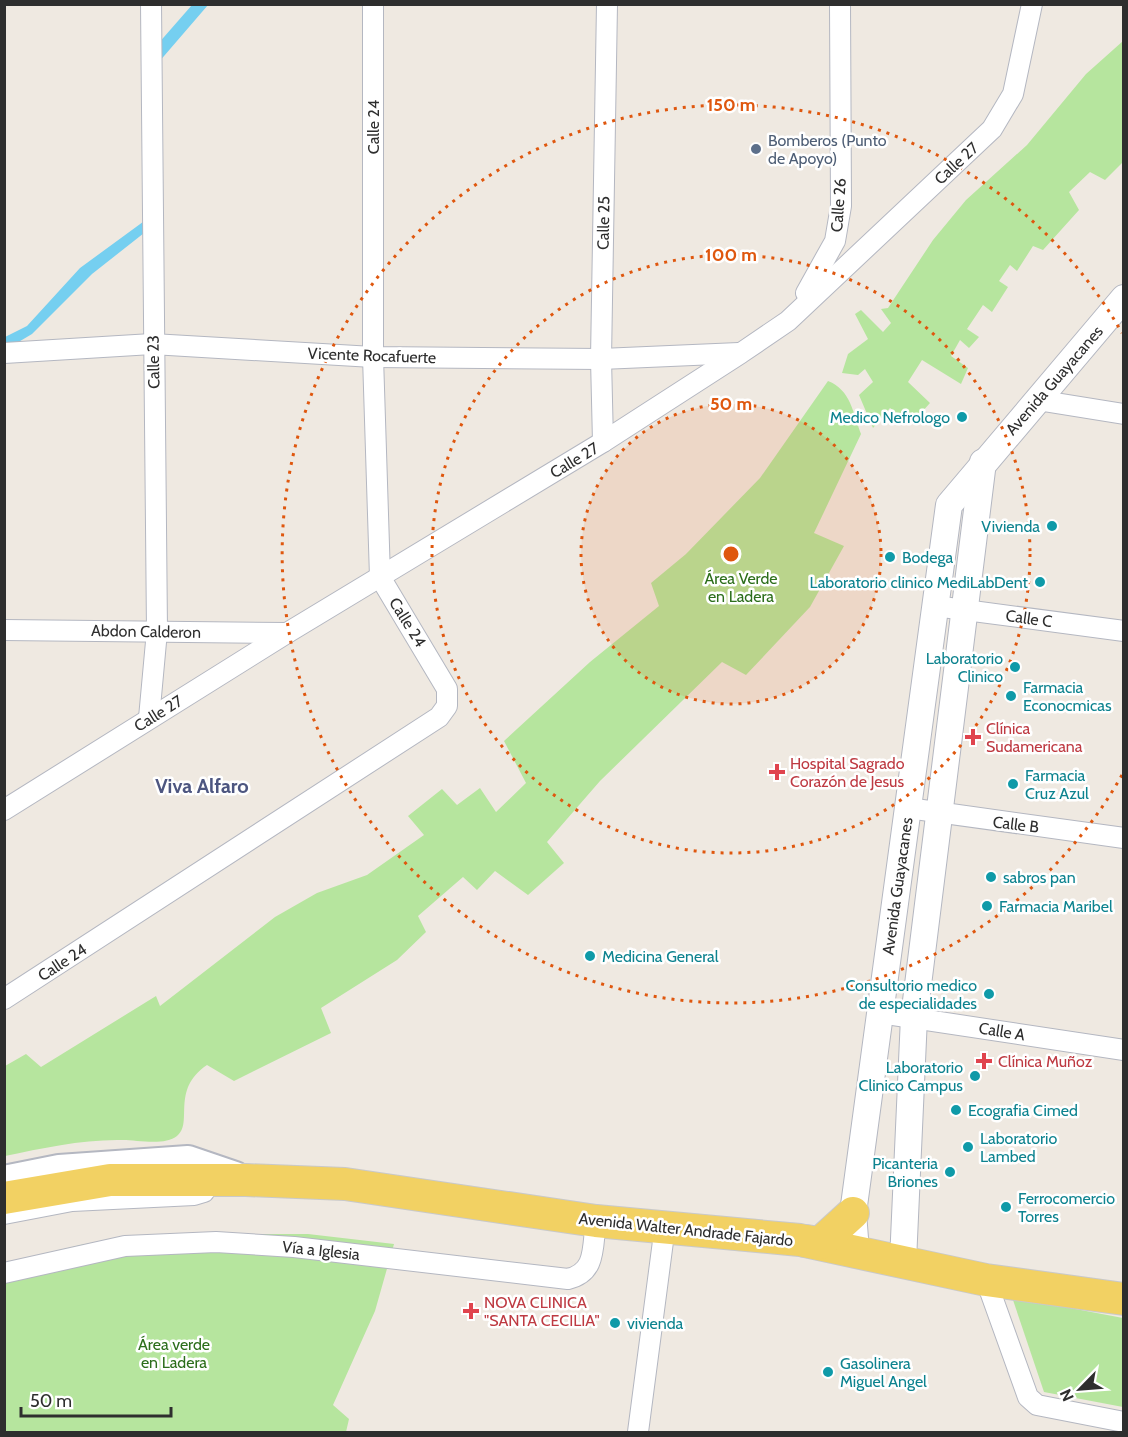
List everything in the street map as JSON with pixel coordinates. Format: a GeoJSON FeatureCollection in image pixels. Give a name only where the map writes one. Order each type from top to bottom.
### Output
{"type":"FeatureCollection","features":[{"type":"Feature","properties":{"kind":"main road","name":"Avenida Walter Andrade Fajardo"},"geometry":{"type":"LineString","coordinates":[[4,1179],[59,1169],[188,1160],[232,1180]]}},
{"type":"Feature","properties":{"kind":"main road","name":"Avenida Walter Andrade Fajardo"},"geometry":{"type":"LineString","coordinates":[[4,1198],[110,1180],[232,1180],[345,1184],[596,1221],[800,1240],[986,1280],[1124,1299]]}},
{"type":"Feature","properties":{"kind":"main road"},"geometry":{"type":"LineString","coordinates":[[800,1240],[820,1243],[853,1213]]}},
{"type":"Feature","properties":{"kind":"street","name":"Calle 23"},"geometry":{"type":"LineString","coordinates":[[149,718],[157,631],[152,344],[151,4]]}},
{"type":"Feature","properties":{"kind":"street","name":"Calle 24"},"geometry":{"type":"LineString","coordinates":[[4,999],[439,717],[447,706],[447,689],[380,577],[373,357],[373,4]]}},
{"type":"Feature","properties":{"kind":"street","name":"Calle 25"},"geometry":{"type":"LineString","coordinates":[[603,442],[601,359],[607,4]]}},
{"type":"Feature","properties":{"kind":"street","name":"Calle 26"},"geometry":{"type":"LineString","coordinates":[[788,321],[819,274],[835,241],[841,206],[840,4]]}},
{"type":"Feature","properties":{"kind":"street","name":"Calle 27"},"geometry":{"type":"LineString","coordinates":[[4,810],[286,633],[603,442],[788,321],[992,129],[1013,94],[1032,4]]}},
{"type":"Feature","properties":{"kind":"street","name":"Avenida Guayacanes"},"geometry":{"type":"LineString","coordinates":[[856,1251],[853,1213],[949,505],[1124,298]]}},
{"type":"Feature","properties":{"kind":"street","name":"Vicente Rocafuerte"},"geometry":{"type":"LineString","coordinates":[[4,353],[152,344],[373,357],[601,359],[741,353]]}},
{"type":"Feature","properties":{"kind":"street"},"geometry":{"type":"LineString","coordinates":[[1037,400],[1124,414]]}},
{"type":"Feature","properties":{"kind":"street","name":"Avenida Guayacanes"},"geometry":{"type":"LineString","coordinates":[[903,1261],[914,1017],[983,462]]}},
{"type":"Feature","properties":{"kind":"street","name":"Calle C"},"geometry":{"type":"LineString","coordinates":[[935,606],[1124,631]]}},
{"type":"Feature","properties":{"kind":"street","name":"Abdon Calderon"},"geometry":{"type":"LineString","coordinates":[[4,630],[286,633]]}},
{"type":"Feature","properties":{"kind":"street","name":"Calle B"},"geometry":{"type":"LineString","coordinates":[[908,808],[1124,838]]}},
{"type":"Feature","properties":{"kind":"street","name":"Calle A"},"geometry":{"type":"LineString","coordinates":[[880,1013],[1124,1050]]}},
{"type":"Feature","properties":{"kind":"street","name":"Avenida Walter Andrade Fajardo"},"geometry":{"type":"LineString","coordinates":[[4,1214],[72,1201],[194,1195],[232,1180]]}},
{"type":"Feature","properties":{"kind":"street","name":"Vía a Iglesia"},"geometry":{"type":"LineString","coordinates":[[4,1273],[125,1246],[216,1242],[294,1247],[568,1279],[584,1273],[590,1267],[596,1221]]}},
{"type":"Feature","properties":{"kind":"street"},"geometry":{"type":"LineString","coordinates":[[638,1432],[665,1226]]}},
{"type":"Feature","properties":{"kind":"street"},"geometry":{"type":"LineString","coordinates":[[986,1280],[1028,1397],[1037,1405],[1124,1422]]}},
{"type":"Feature","properties":{"kind":"green space"},"geometry":{"type":"Polygon","coordinates":[[[1123,41],[1123,162],[1105,180],[1090,172],[1069,192],[1079,210],[1043,250],[1033,246],[1017,271],[1010,265],[999,281],[1008,287],[992,312],[983,305],[967,329],[979,337],[969,348],[960,340],[951,356],[968,368],[961,384],[922,360],[908,382],[930,403],[912,423],[890,408],[873,428],[859,395],[873,382],[865,369],[858,375],[842,373],[848,354],[868,339],[855,314],[861,310],[883,332],[891,323],[881,309],[888,308],[933,240],[966,200],[1027,145],[1086,74],[1123,41]]]}},
{"type":"Feature","properties":{"kind":"green space","name":"Área Verde en Ladera"},"geometry":{"type":"Polygon","coordinates":[[[828,381],[842,390],[846,396],[861,434],[814,533],[844,546],[810,607],[746,675],[722,662],[600,781],[547,842],[564,863],[528,895],[495,871],[477,890],[463,877],[418,916],[426,932],[397,960],[321,1008],[331,1033],[234,1081],[207,1065],[189,1085],[184,1105],[182,1130],[172,1139],[158,1142],[93,1141],[5,1156],[5,1066],[26,1054],[41,1067],[156,996],[160,1006],[275,917],[317,893],[367,875],[424,835],[408,816],[442,789],[457,805],[480,788],[496,812],[526,783],[504,741],[590,662],[659,606],[651,583],[686,554],[760,478],[828,381]]]}},
{"type":"Feature","properties":{"kind":"green space","name":"Área verde en Ladera"},"geometry":{"type":"Polygon","coordinates":[[[188,1234],[308,1234],[394,1244],[375,1311],[333,1405],[349,1419],[346,1432],[5,1432],[4,1263],[85,1244],[188,1234]]]}},
{"type":"Feature","properties":{"kind":"green space"},"geometry":{"type":"Polygon","coordinates":[[[1012,1297],[1123,1318],[1123,1407],[1044,1392],[1012,1297]]]}},
{"type":"Feature","properties":{"kind":"water"},"geometry":{"type":"Polygon","coordinates":[[[192,5],[208,5],[158,63],[158,222],[92,274],[32,334],[5,350],[5,337],[27,326],[80,268],[147,219],[157,45],[192,5]]]}},
{"type":"Feature","properties":{"kind":"place","name":"Bomberos (Punto de Apoyo)"},"geometry":{"type":"Point","coordinates":[756,149]}},
{"type":"Feature","properties":{"kind":"place","name":"Medico Nefrologo"},"geometry":{"type":"Point","coordinates":[962,417]}},
{"type":"Feature","properties":{"kind":"place","name":"Vivienda"},"geometry":{"type":"Point","coordinates":[1052,526]}},
{"type":"Feature","properties":{"kind":"place","name":"Bodega"},"geometry":{"type":"Point","coordinates":[890,557]}},
{"type":"Feature","properties":{"kind":"place","name":"Laboratorio clinico MediLabDent"},"geometry":{"type":"Point","coordinates":[1040,582]}},
{"type":"Feature","properties":{"kind":"place","name":"Laboratorio Clinico"},"geometry":{"type":"Point","coordinates":[1015,667]}},
{"type":"Feature","properties":{"kind":"place","name":"Farmacia Econocmicas"},"geometry":{"type":"Point","coordinates":[1011,696]}},
{"type":"Feature","properties":{"kind":"place","name":"Clínica Sudamericana"},"geometry":{"type":"Point","coordinates":[973,737]}},
{"type":"Feature","properties":{"kind":"place","name":"Hospital Sagrado Corazón de Jesus"},"geometry":{"type":"Point","coordinates":[777,772]}},
{"type":"Feature","properties":{"kind":"place","name":"Farmacia Cruz Azul"},"geometry":{"type":"Point","coordinates":[1013,784]}},
{"type":"Feature","properties":{"kind":"place","name":"sabros pan"},"geometry":{"type":"Point","coordinates":[991,877]}},
{"type":"Feature","properties":{"kind":"place","name":"Farmacia Maribel"},"geometry":{"type":"Point","coordinates":[987,906]}},
{"type":"Feature","properties":{"kind":"place","name":"Medicina General"},"geometry":{"type":"Point","coordinates":[590,956]}},
{"type":"Feature","properties":{"kind":"place","name":"Consultorio medico de especialidades"},"geometry":{"type":"Point","coordinates":[989,994]}},
{"type":"Feature","properties":{"kind":"place","name":"Clínica Muñoz"},"geometry":{"type":"Point","coordinates":[984,1061]}},
{"type":"Feature","properties":{"kind":"place","name":"Laboratorio Clinico Campus"},"geometry":{"type":"Point","coordinates":[975,1076]}},
{"type":"Feature","properties":{"kind":"place","name":"Ecografia Cimed"},"geometry":{"type":"Point","coordinates":[956,1110]}},
{"type":"Feature","properties":{"kind":"place","name":"Laboratorio Lambed"},"geometry":{"type":"Point","coordinates":[968,1147]}},
{"type":"Feature","properties":{"kind":"place","name":"Picanteria Briones"},"geometry":{"type":"Point","coordinates":[950,1172]}},
{"type":"Feature","properties":{"kind":"place","name":"Ferrocomercio Torres"},"geometry":{"type":"Point","coordinates":[1006,1207]}},
{"type":"Feature","properties":{"kind":"place","name":"NOVA CLINICA \"SANTA CECILIA\""},"geometry":{"type":"Point","coordinates":[471,1311]}},
{"type":"Feature","properties":{"kind":"place","name":"vivienda"},"geometry":{"type":"Point","coordinates":[615,1323]}},
{"type":"Feature","properties":{"kind":"place","name":"Gasolinera Miguel Angel"},"geometry":{"type":"Point","coordinates":[828,1372]}},
{"type":"Feature","properties":{"kind":"district","name":"Viva Alfaro"},"geometry":{"type":"Point","coordinates":[202,786]}}]}
